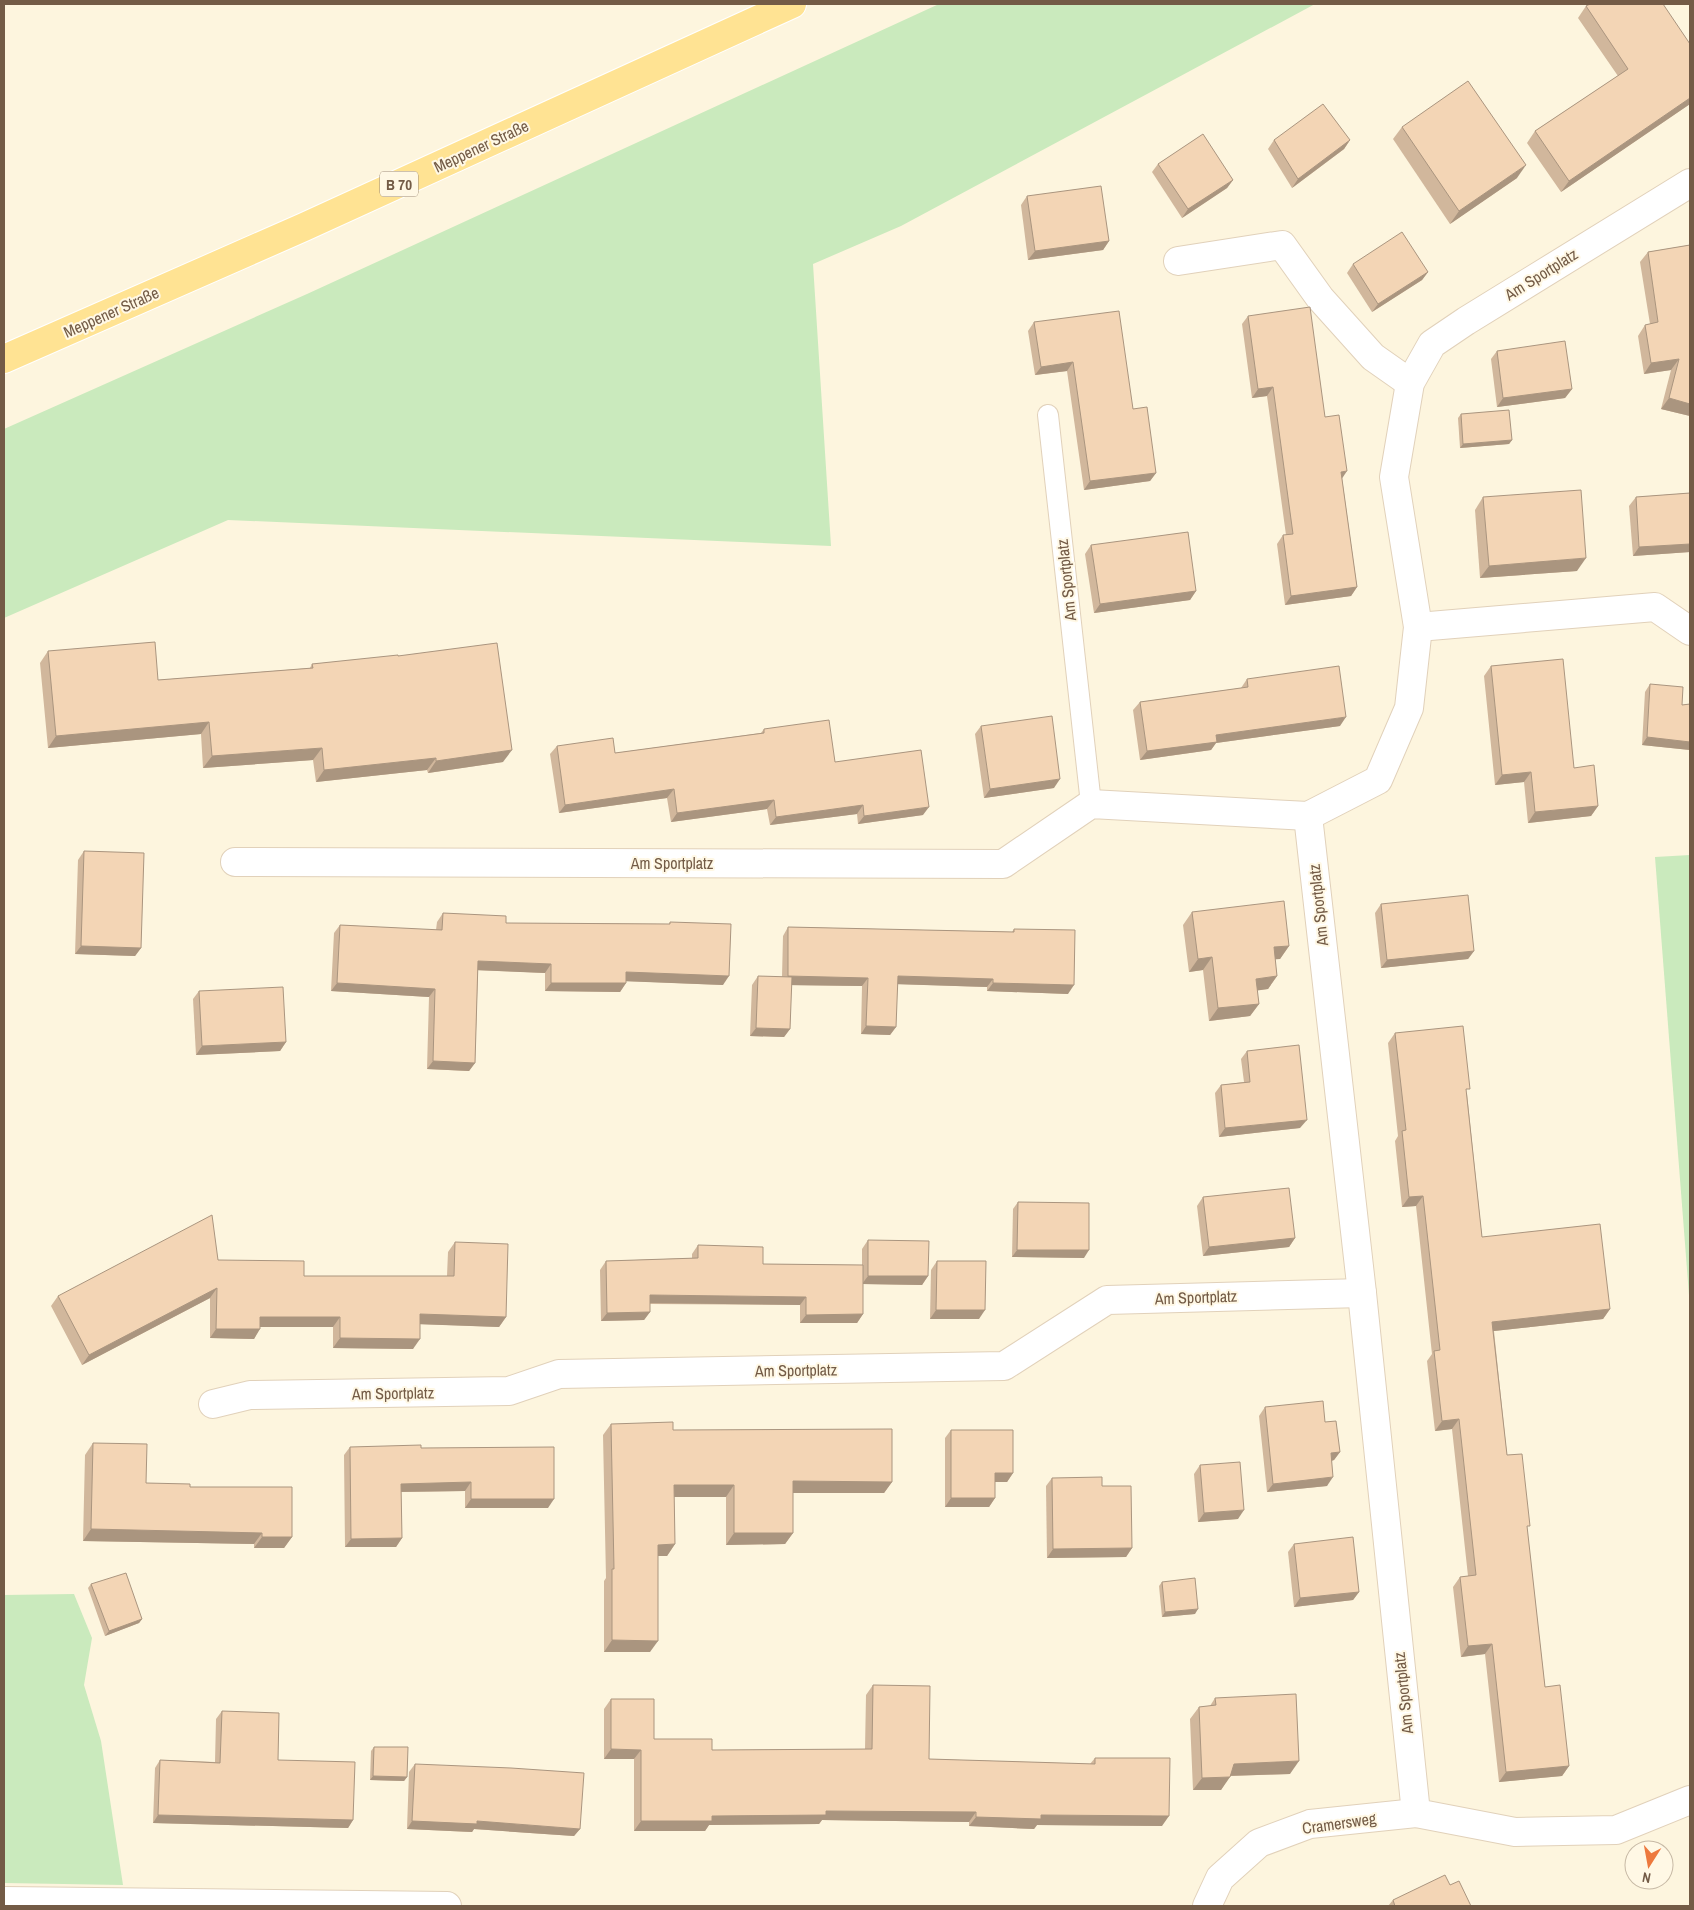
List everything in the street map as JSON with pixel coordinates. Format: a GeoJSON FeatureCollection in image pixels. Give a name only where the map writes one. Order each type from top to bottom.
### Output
{"type":"FeatureCollection","features":[{"type":"Feature","properties":{"kind":"main road","name":"Meppener Straße"},"geometry":{"type":"LineString","coordinates":[[4,359],[304,227],[792,4]]}},
{"type":"Feature","properties":{"kind":"street","name":"Am Sportplatz"},"geometry":{"type":"LineString","coordinates":[[1416,1814],[1362,1293],[1308,816],[1378,780],[1409,708],[1418,628],[1394,477],[1410,383],[1432,344],[1466,320],[1690,183]]}},
{"type":"Feature","properties":{"kind":"street"},"geometry":{"type":"LineString","coordinates":[[1178,261],[1282,245],[1320,298],[1372,357],[1410,383]]}},
{"type":"Feature","properties":{"kind":"street"},"geometry":{"type":"LineString","coordinates":[[1418,628],[1655,607],[1690,631]]}},
{"type":"Feature","properties":{"kind":"street","name":"Am Sportplatz"},"geometry":{"type":"LineString","coordinates":[[235,862],[1003,864],[1091,804]]}},
{"type":"Feature","properties":{"kind":"street"},"geometry":{"type":"LineString","coordinates":[[1091,804],[1308,816]]}},
{"type":"Feature","properties":{"kind":"street","name":"Am Sportplatz"},"geometry":{"type":"LineString","coordinates":[[213,1404],[250,1395],[509,1391],[559,1374],[1004,1366],[1107,1300],[1362,1293]]}},
{"type":"Feature","properties":{"kind":"street"},"geometry":{"type":"LineString","coordinates":[[1416,1814],[1515,1832],[1616,1830],[1690,1800]]}},
{"type":"Feature","properties":{"kind":"street","name":"Cramersweg"},"geometry":{"type":"LineString","coordinates":[[1207,1906],[1220,1878],[1259,1843],[1310,1824],[1416,1814]]}},
{"type":"Feature","properties":{"kind":"street"},"geometry":{"type":"LineString","coordinates":[[4,1903],[447,1906]]}},
{"type":"Feature","properties":{"kind":"lane","name":"Am Sportplatz"},"geometry":{"type":"LineString","coordinates":[[1048,415],[1091,804]]}},
{"type":"Feature","properties":{"kind":"green space"},"geometry":{"type":"Polygon","coordinates":[[[939,4],[1315,4],[901,226],[813,264],[831,546],[228,520],[4,618],[4,429],[307,294],[939,4]]]}},
{"type":"Feature","properties":{"kind":"green space"},"geometry":{"type":"Polygon","coordinates":[[[1690,855],[1690,1308],[1655,857],[1690,855]]]}},
{"type":"Feature","properties":{"kind":"green space"},"geometry":{"type":"Polygon","coordinates":[[[74,1594],[92,1638],[84,1685],[101,1741],[123,1885],[4,1883],[4,1595],[74,1594]]]}},
{"type":"Feature","properties":{"kind":"building"},"geometry":{"type":"Polygon","coordinates":[[[1590,4],[1663,4],[1690,44],[1690,98],[1569,181],[1535,131],[1628,69],[1586,6],[1590,4]]]}},
{"type":"Feature","properties":{"kind":"building"},"geometry":{"type":"Polygon","coordinates":[[[1468,81],[1526,165],[1459,211],[1402,127],[1468,81]]]}},
{"type":"Feature","properties":{"kind":"building"},"geometry":{"type":"Polygon","coordinates":[[[1323,104],[1350,140],[1298,179],[1274,140],[1323,104]]]}},
{"type":"Feature","properties":{"kind":"building"},"geometry":{"type":"Polygon","coordinates":[[[1203,134],[1233,180],[1188,209],[1158,164],[1203,134]]]}},
{"type":"Feature","properties":{"kind":"building"},"geometry":{"type":"Polygon","coordinates":[[[1101,186],[1109,241],[1035,251],[1027,196],[1101,186]]]}},
{"type":"Feature","properties":{"kind":"building"},"geometry":{"type":"Polygon","coordinates":[[[1402,232],[1428,272],[1378,304],[1353,264],[1402,232]]]}},
{"type":"Feature","properties":{"kind":"building"},"geometry":{"type":"Polygon","coordinates":[[[1690,245],[1690,404],[1669,398],[1679,359],[1651,363],[1645,325],[1658,322],[1648,252],[1690,245]]]}},
{"type":"Feature","properties":{"kind":"building"},"geometry":{"type":"Polygon","coordinates":[[[1310,307],[1325,417],[1339,415],[1347,471],[1341,472],[1357,587],[1291,596],[1283,535],[1293,534],[1273,387],[1258,389],[1248,316],[1310,307]]]}},
{"type":"Feature","properties":{"kind":"building"},"geometry":{"type":"Polygon","coordinates":[[[1119,311],[1133,409],[1147,407],[1156,473],[1090,481],[1073,362],[1041,367],[1034,322],[1119,311]]]}},
{"type":"Feature","properties":{"kind":"building"},"geometry":{"type":"Polygon","coordinates":[[[1565,341],[1572,389],[1503,398],[1497,351],[1565,341]]]}},
{"type":"Feature","properties":{"kind":"building"},"geometry":{"type":"Polygon","coordinates":[[[1509,410],[1512,440],[1463,444],[1461,414],[1509,410]]]}},
{"type":"Feature","properties":{"kind":"building"},"geometry":{"type":"Polygon","coordinates":[[[1581,490],[1586,558],[1489,566],[1483,497],[1581,490]]]}},
{"type":"Feature","properties":{"kind":"building"},"geometry":{"type":"Polygon","coordinates":[[[1690,493],[1690,544],[1639,547],[1636,497],[1690,493]]]}},
{"type":"Feature","properties":{"kind":"building"},"geometry":{"type":"Polygon","coordinates":[[[1188,532],[1196,591],[1100,604],[1091,545],[1188,532]]]}},
{"type":"Feature","properties":{"kind":"building"},"geometry":{"type":"Polygon","coordinates":[[[155,642],[158,680],[313,668],[312,664],[398,656],[497,643],[512,750],[436,761],[436,758],[324,770],[322,748],[212,756],[209,722],[56,736],[48,651],[155,642]]]}},
{"type":"Feature","properties":{"kind":"building"},"geometry":{"type":"Polygon","coordinates":[[[1563,659],[1574,768],[1594,765],[1598,806],[1535,812],[1531,772],[1502,775],[1491,666],[1563,659]]]}},
{"type":"Feature","properties":{"kind":"building"},"geometry":{"type":"Polygon","coordinates":[[[1339,666],[1346,717],[1216,735],[1217,742],[1147,751],[1140,702],[1248,687],[1247,679],[1339,666]]]}},
{"type":"Feature","properties":{"kind":"building"},"geometry":{"type":"Polygon","coordinates":[[[1650,684],[1683,687],[1682,705],[1690,704],[1690,742],[1647,737],[1650,684]]]}},
{"type":"Feature","properties":{"kind":"building"},"geometry":{"type":"Polygon","coordinates":[[[1052,716],[1060,779],[990,789],[981,726],[1052,716]]]}},
{"type":"Feature","properties":{"kind":"building"},"geometry":{"type":"Polygon","coordinates":[[[829,720],[835,762],[921,750],[929,807],[864,816],[863,805],[776,817],[774,800],[677,813],[674,789],[565,805],[557,746],[613,738],[615,753],[764,733],[764,729],[829,720]]]}},
{"type":"Feature","properties":{"kind":"building"},"geometry":{"type":"Polygon","coordinates":[[[84,851],[144,853],[141,948],[81,946],[84,851]]]}},
{"type":"Feature","properties":{"kind":"building"},"geometry":{"type":"Polygon","coordinates":[[[1468,895],[1474,951],[1387,960],[1381,904],[1468,895]]]}},
{"type":"Feature","properties":{"kind":"building"},"geometry":{"type":"Polygon","coordinates":[[[1284,901],[1289,946],[1274,947],[1277,976],[1256,979],[1259,1004],[1218,1008],[1212,957],[1198,959],[1192,912],[1284,901]]]}},
{"type":"Feature","properties":{"kind":"building"},"geometry":{"type":"Polygon","coordinates":[[[443,913],[506,916],[506,923],[670,924],[670,922],[731,924],[729,976],[626,972],[626,983],[551,983],[551,964],[478,961],[475,1063],[433,1061],[435,989],[337,983],[340,925],[442,930],[443,913]]]}},
{"type":"Feature","properties":{"kind":"building"},"geometry":{"type":"Polygon","coordinates":[[[788,927],[1014,932],[1014,929],[1075,930],[1074,985],[993,983],[993,979],[898,976],[896,1027],[866,1026],[868,978],[788,976],[788,927]]]}},
{"type":"Feature","properties":{"kind":"building"},"geometry":{"type":"Polygon","coordinates":[[[758,976],[792,977],[790,1029],[756,1028],[758,976]]]}},
{"type":"Feature","properties":{"kind":"building"},"geometry":{"type":"Polygon","coordinates":[[[283,987],[286,1042],[202,1046],[199,991],[283,987]]]}},
{"type":"Feature","properties":{"kind":"building"},"geometry":{"type":"Polygon","coordinates":[[[1463,1026],[1470,1089],[1466,1089],[1482,1237],[1600,1224],[1610,1309],[1492,1322],[1507,1455],[1522,1454],[1530,1526],[1527,1526],[1545,1687],[1560,1685],[1569,1766],[1506,1772],[1492,1644],[1468,1646],[1460,1577],[1476,1575],[1459,1419],[1442,1421],[1434,1351],[1440,1350],[1423,1196],[1409,1197],[1402,1131],[1406,1130],[1395,1033],[1463,1026]]]}},
{"type":"Feature","properties":{"kind":"building"},"geometry":{"type":"Polygon","coordinates":[[[1299,1045],[1307,1120],[1225,1128],[1221,1085],[1250,1082],[1247,1051],[1299,1045]]]}},
{"type":"Feature","properties":{"kind":"building"},"geometry":{"type":"Polygon","coordinates":[[[1289,1188],[1295,1238],[1209,1247],[1203,1197],[1289,1188]]]}},
{"type":"Feature","properties":{"kind":"building"},"geometry":{"type":"Polygon","coordinates":[[[1018,1202],[1089,1203],[1089,1250],[1017,1250],[1018,1202]]]}},
{"type":"Feature","properties":{"kind":"building"},"geometry":{"type":"Polygon","coordinates":[[[212,1215],[218,1260],[304,1261],[304,1276],[454,1276],[455,1242],[508,1244],[506,1317],[420,1314],[420,1339],[340,1338],[340,1317],[260,1317],[260,1329],[216,1329],[217,1288],[89,1355],[58,1296],[212,1215]]]}},
{"type":"Feature","properties":{"kind":"building"},"geometry":{"type":"Polygon","coordinates":[[[868,1240],[929,1241],[928,1276],[868,1276],[868,1240]]]}},
{"type":"Feature","properties":{"kind":"building"},"geometry":{"type":"Polygon","coordinates":[[[698,1245],[763,1247],[763,1264],[863,1265],[863,1314],[806,1315],[806,1297],[650,1295],[650,1312],[607,1313],[606,1261],[698,1258],[698,1245]]]}},
{"type":"Feature","properties":{"kind":"building"},"geometry":{"type":"Polygon","coordinates":[[[937,1261],[986,1261],[985,1310],[936,1310],[937,1261]]]}},
{"type":"Feature","properties":{"kind":"building"},"geometry":{"type":"Polygon","coordinates":[[[1323,1401],[1325,1422],[1336,1421],[1340,1452],[1331,1453],[1333,1477],[1273,1484],[1265,1407],[1323,1401]]]}},
{"type":"Feature","properties":{"kind":"building"},"geometry":{"type":"Polygon","coordinates":[[[673,1422],[673,1430],[892,1429],[892,1482],[793,1481],[793,1533],[734,1533],[734,1485],[674,1485],[675,1544],[658,1545],[658,1641],[612,1640],[612,1569],[614,1569],[611,1424],[673,1422]]]}},
{"type":"Feature","properties":{"kind":"building"},"geometry":{"type":"Polygon","coordinates":[[[951,1430],[1013,1430],[1013,1473],[995,1473],[995,1498],[951,1498],[951,1430]]]}},
{"type":"Feature","properties":{"kind":"building"},"geometry":{"type":"Polygon","coordinates":[[[93,1443],[147,1444],[146,1483],[190,1484],[190,1487],[292,1487],[292,1537],[262,1537],[262,1533],[91,1529],[93,1443]]]}},
{"type":"Feature","properties":{"kind":"building"},"geometry":{"type":"Polygon","coordinates":[[[421,1445],[421,1448],[554,1447],[554,1499],[471,1499],[471,1482],[401,1484],[402,1538],[351,1539],[350,1447],[421,1445]]]}},
{"type":"Feature","properties":{"kind":"building"},"geometry":{"type":"Polygon","coordinates":[[[1240,1462],[1244,1510],[1204,1513],[1200,1465],[1240,1462]]]}},
{"type":"Feature","properties":{"kind":"building"},"geometry":{"type":"Polygon","coordinates":[[[1102,1477],[1102,1486],[1131,1486],[1132,1548],[1053,1549],[1052,1478],[1102,1477]]]}},
{"type":"Feature","properties":{"kind":"building"},"geometry":{"type":"Polygon","coordinates":[[[1353,1537],[1359,1592],[1300,1598],[1294,1544],[1353,1537]]]}},
{"type":"Feature","properties":{"kind":"building"},"geometry":{"type":"Polygon","coordinates":[[[126,1573],[142,1619],[109,1631],[91,1584],[126,1573]]]}},
{"type":"Feature","properties":{"kind":"building"},"geometry":{"type":"Polygon","coordinates":[[[1195,1578],[1198,1609],[1165,1612],[1162,1582],[1195,1578]]]}},
{"type":"Feature","properties":{"kind":"building"},"geometry":{"type":"Polygon","coordinates":[[[873,1685],[930,1686],[929,1759],[1095,1764],[1095,1758],[1170,1758],[1169,1816],[1041,1815],[1041,1819],[976,1817],[976,1812],[826,1811],[826,1815],[712,1816],[712,1821],[641,1821],[641,1750],[611,1749],[611,1699],[654,1699],[654,1739],[712,1739],[712,1750],[872,1749],[873,1685]]]}},
{"type":"Feature","properties":{"kind":"building"},"geometry":{"type":"Polygon","coordinates":[[[1296,1694],[1299,1761],[1234,1764],[1230,1777],[1202,1778],[1199,1707],[1216,1705],[1215,1698],[1296,1694]]]}},
{"type":"Feature","properties":{"kind":"building"},"geometry":{"type":"Polygon","coordinates":[[[222,1711],[279,1713],[278,1760],[355,1762],[353,1820],[158,1815],[160,1760],[220,1763],[222,1711]]]}},
{"type":"Feature","properties":{"kind":"building"},"geometry":{"type":"Polygon","coordinates":[[[374,1747],[408,1747],[407,1777],[373,1776],[374,1747]]]}},
{"type":"Feature","properties":{"kind":"building"},"geometry":{"type":"Polygon","coordinates":[[[415,1764],[584,1773],[580,1829],[477,1821],[477,1824],[412,1821],[415,1764]]]}},
{"type":"Feature","properties":{"kind":"building"},"geometry":{"type":"Polygon","coordinates":[[[1445,1875],[1450,1885],[1459,1881],[1471,1906],[1395,1906],[1393,1900],[1445,1875]]]}}]}
